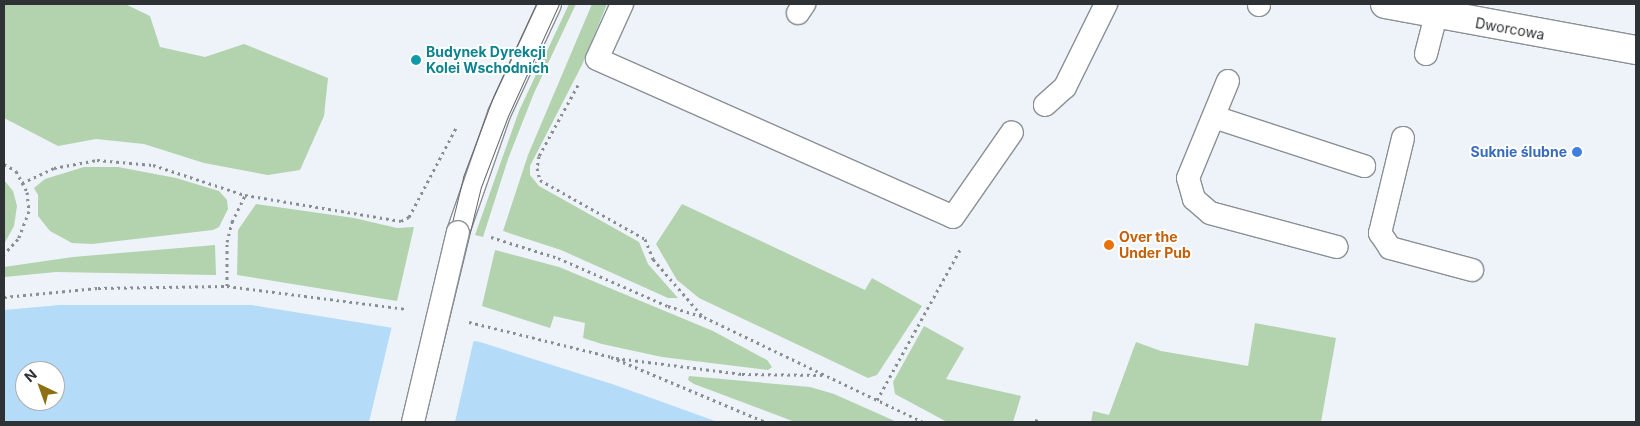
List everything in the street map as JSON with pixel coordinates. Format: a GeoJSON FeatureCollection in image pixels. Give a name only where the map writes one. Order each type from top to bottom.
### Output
{"type":"FeatureCollection","features":[{"type":"Feature","properties":{"kind":"street","name":"Dworcowa"},"geometry":{"type":"LineString","coordinates":[[1385,4],[1436,15],[1473,13],[1636,50]]}},
{"type":"Feature","properties":{"kind":"lane"},"geometry":{"type":"LineString","coordinates":[[413,422],[458,232],[499,114],[550,4]]}},
{"type":"Feature","properties":{"kind":"lane"},"geometry":{"type":"LineString","coordinates":[[622,4],[597,59],[953,217],[1012,132]]}},
{"type":"Feature","properties":{"kind":"lane"},"geometry":{"type":"LineString","coordinates":[[1045,106],[1065,87],[1106,4]]}},
{"type":"Feature","properties":{"kind":"lane"},"geometry":{"type":"LineString","coordinates":[[1426,54],[1436,15]]}},
{"type":"Feature","properties":{"kind":"lane"},"geometry":{"type":"LineString","coordinates":[[1228,81],[1188,178],[1194,199],[1210,213],[1337,247]]}},
{"type":"Feature","properties":{"kind":"lane"},"geometry":{"type":"LineString","coordinates":[[1214,117],[1364,166]]}},
{"type":"Feature","properties":{"kind":"lane"},"geometry":{"type":"LineString","coordinates":[[1403,138],[1380,233],[1390,248],[1472,270]]}},
{"type":"Feature","properties":{"kind":"path"},"geometry":{"type":"LineString","coordinates":[[597,59],[584,76],[540,156],[537,168],[540,180],[645,238],[653,259],[704,317]]}},
{"type":"Feature","properties":{"kind":"path"},"geometry":{"type":"LineString","coordinates":[[22,183],[54,168],[97,160],[153,165],[245,195],[401,221],[409,217],[456,128]]}},
{"type":"Feature","properties":{"kind":"path"},"geometry":{"type":"LineString","coordinates":[[4,164],[16,172],[27,192],[29,212],[22,233],[12,249],[4,254]]}},
{"type":"Feature","properties":{"kind":"path"},"geometry":{"type":"LineString","coordinates":[[227,286],[227,242],[232,222],[245,195]]}},
{"type":"Feature","properties":{"kind":"path"},"geometry":{"type":"LineString","coordinates":[[877,400],[963,244],[953,217]]}},
{"type":"Feature","properties":{"kind":"path"},"geometry":{"type":"LineString","coordinates":[[491,239],[558,258],[668,306],[704,317],[922,422]]}},
{"type":"Feature","properties":{"kind":"path"},"geometry":{"type":"LineString","coordinates":[[4,297],[98,288],[227,286],[414,311]]}},
{"type":"Feature","properties":{"kind":"path"},"geometry":{"type":"LineString","coordinates":[[460,320],[611,357],[742,374],[827,375]]}},
{"type":"Feature","properties":{"kind":"path"},"geometry":{"type":"LineString","coordinates":[[611,357],[766,422]]}},
{"type":"Feature","properties":{"kind":"path"},"geometry":{"type":"LineString","coordinates":[[1036,420],[1041,422]]}},
{"type":"Feature","properties":{"kind":"green space"},"geometry":{"type":"Polygon","coordinates":[[[4,4],[125,4],[150,16],[160,47],[205,57],[244,44],[328,78],[324,116],[300,170],[268,175],[204,163],[144,144],[96,139],[58,146],[4,118],[4,4]]]}},
{"type":"Feature","properties":{"kind":"green space"},"geometry":{"type":"Polygon","coordinates":[[[569,4],[576,4],[534,93],[508,159],[483,237],[475,235],[519,111],[569,4]]]}},
{"type":"Feature","properties":{"kind":"green space"},"geometry":{"type":"Polygon","coordinates":[[[592,4],[607,4],[582,65],[530,166],[530,175],[539,186],[639,242],[648,264],[678,298],[668,298],[561,250],[503,231],[528,155],[592,4]]]}},
{"type":"Feature","properties":{"kind":"green space"},"geometry":{"type":"Polygon","coordinates":[[[84,167],[118,167],[176,178],[219,191],[227,200],[228,209],[219,227],[213,230],[92,244],[72,243],[50,231],[38,216],[38,195],[34,188],[45,179],[84,167]]]}},
{"type":"Feature","properties":{"kind":"green space"},"geometry":{"type":"Polygon","coordinates":[[[4,180],[13,191],[17,206],[14,226],[4,244],[4,180]]]}},
{"type":"Feature","properties":{"kind":"green space"},"geometry":{"type":"Polygon","coordinates":[[[256,204],[354,218],[397,228],[414,227],[397,301],[237,275],[238,230],[256,204]]]}},
{"type":"Feature","properties":{"kind":"green space"},"geometry":{"type":"Polygon","coordinates":[[[682,204],[865,290],[872,278],[922,306],[877,375],[868,378],[699,298],[677,280],[656,244],[682,204]]]}},
{"type":"Feature","properties":{"kind":"green space"},"geometry":{"type":"Polygon","coordinates":[[[215,245],[216,275],[56,272],[4,277],[4,267],[73,257],[215,245]]]}},
{"type":"Feature","properties":{"kind":"green space"},"geometry":{"type":"Polygon","coordinates":[[[495,250],[559,267],[713,331],[767,360],[772,367],[768,370],[662,357],[583,338],[585,323],[554,316],[550,328],[482,306],[495,250]]]}},
{"type":"Feature","properties":{"kind":"green space"},"geometry":{"type":"Polygon","coordinates":[[[1255,323],[1336,338],[1321,422],[1091,422],[1093,411],[1109,415],[1136,342],[1161,351],[1248,366],[1255,323]]]}},
{"type":"Feature","properties":{"kind":"green space"},"geometry":{"type":"Polygon","coordinates":[[[924,326],[964,348],[946,379],[1021,396],[1013,422],[947,422],[895,394],[893,382],[924,326]]]}},
{"type":"Feature","properties":{"kind":"green space"},"geometry":{"type":"Polygon","coordinates":[[[689,376],[810,387],[834,394],[897,422],[795,422],[694,384],[688,380],[689,376]]]}},
{"type":"Feature","properties":{"kind":"water"},"geometry":{"type":"Polygon","coordinates":[[[60,305],[251,305],[480,342],[615,385],[718,422],[4,422],[4,310],[60,305]]]}},
{"type":"Feature","properties":{"kind":"pier"},"geometry":{"type":"Polygon","coordinates":[[[392,326],[474,339],[455,422],[369,422],[392,326]]]}},
{"type":"Feature","properties":{"kind":"tram line"},"geometry":{"type":"LineString","coordinates":[[403,422],[463,177],[493,97],[536,4]]}},
{"type":"Feature","properties":{"kind":"tram line"},"geometry":{"type":"LineString","coordinates":[[424,422],[481,187],[508,116],[559,4]]}},
{"type":"Feature","properties":{"kind":"place","name":"Budynek Dyrekcji Kolei Wschodnich"},"geometry":{"type":"Point","coordinates":[416,60]}},
{"type":"Feature","properties":{"kind":"place","name":"Suknie ślubne"},"geometry":{"type":"Point","coordinates":[1577,152]}},
{"type":"Feature","properties":{"kind":"place","name":"Over the Under Pub"},"geometry":{"type":"Point","coordinates":[1109,245]}}]}
